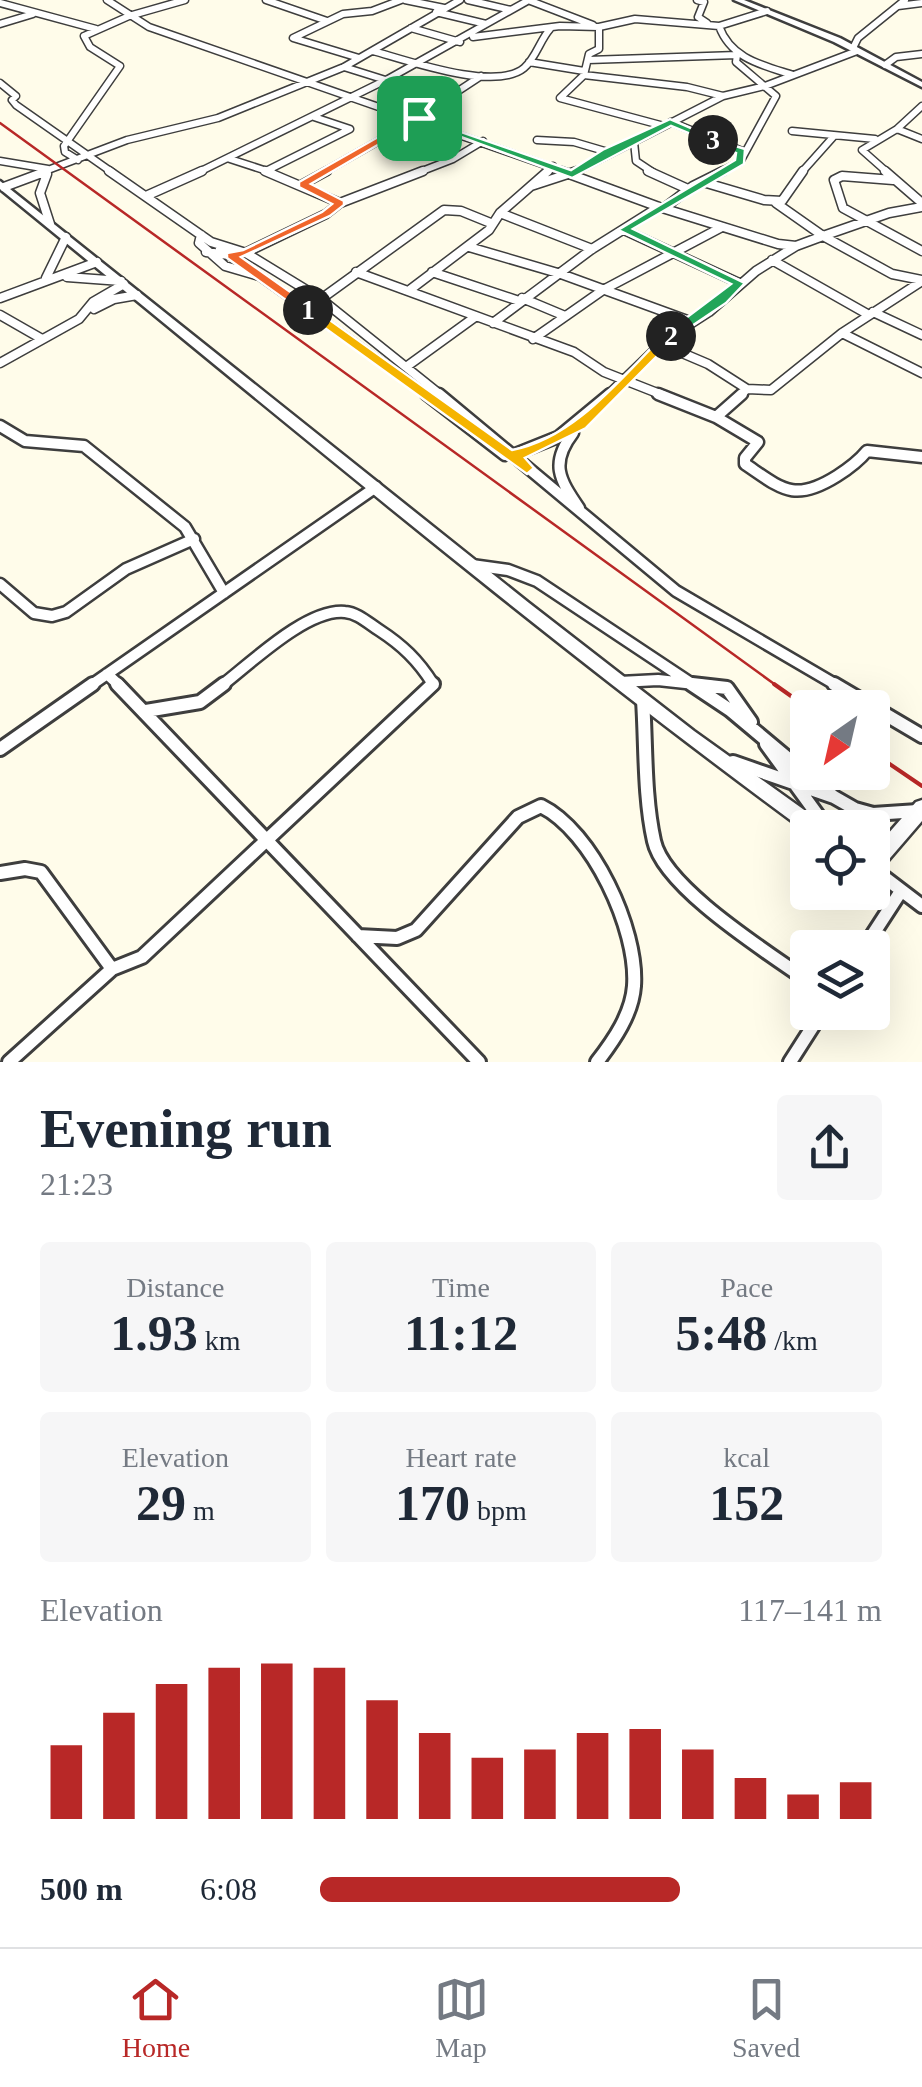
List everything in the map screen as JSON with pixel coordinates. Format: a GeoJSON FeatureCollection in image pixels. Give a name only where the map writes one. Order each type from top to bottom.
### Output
{"type":"FeatureCollection","features":[{"type":"Feature","properties":{"kind":"street"},"geometry":{"type":"LineString","coordinates":[[106,0],[129,16],[350,99],[419,118],[661,208],[796,246]]}},
{"type":"Feature","properties":{"kind":"street"},"geometry":{"type":"LineString","coordinates":[[66,142],[120,66],[84,40],[97,29],[181,0]]}},
{"type":"Feature","properties":{"kind":"street"},"geometry":{"type":"LineString","coordinates":[[266,0],[327,21]]}},
{"type":"Feature","properties":{"kind":"street"},"geometry":{"type":"LineString","coordinates":[[360,59],[293,39],[327,21],[403,0],[486,24]]}},
{"type":"Feature","properties":{"kind":"street"},"geometry":{"type":"LineString","coordinates":[[2,185],[127,140],[218,118],[344,68],[440,10],[464,0],[512,10]]}},
{"type":"Feature","properties":{"kind":"street"},"geometry":{"type":"LineString","coordinates":[[146,196],[230,159],[421,63],[529,0],[599,27]]}},
{"type":"Feature","properties":{"kind":"street"},"geometry":{"type":"LineString","coordinates":[[697,0],[704,4],[698,16],[709,24]]}},
{"type":"Feature","properties":{"kind":"street"},"geometry":{"type":"LineString","coordinates":[[738,0],[756,3],[767,12],[855,49],[922,85]]}},
{"type":"Feature","properties":{"kind":"street"},"geometry":{"type":"LineString","coordinates":[[855,49],[858,38],[905,0]]}},
{"type":"Feature","properties":{"kind":"street"},"geometry":{"type":"LineString","coordinates":[[0,3],[97,29]]}},
{"type":"Feature","properties":{"kind":"street"},"geometry":{"type":"LineString","coordinates":[[897,6],[922,3]]}},
{"type":"Feature","properties":{"kind":"street"},"geometry":{"type":"LineString","coordinates":[[411,28],[465,40],[550,28],[599,27],[635,18],[719,26],[767,12]]}},
{"type":"Feature","properties":{"kind":"street"},"geometry":{"type":"LineString","coordinates":[[0,24],[34,14]]}},
{"type":"Feature","properties":{"kind":"street"},"geometry":{"type":"LineString","coordinates":[[502,14],[540,30]]}},
{"type":"Feature","properties":{"kind":"street"},"geometry":{"type":"LineString","coordinates":[[719,26],[726,45],[737,56]]}},
{"type":"Feature","properties":{"kind":"street"},"geometry":{"type":"LineString","coordinates":[[599,27],[599,49],[589,54],[584,73],[560,98],[667,124],[742,151]]}},
{"type":"Feature","properties":{"kind":"street"},"geometry":{"type":"LineString","coordinates":[[372,51],[482,76],[514,74],[528,62],[550,28]]}},
{"type":"Feature","properties":{"kind":"street"},"geometry":{"type":"LineString","coordinates":[[530,186],[572,174],[608,152],[724,96],[764,86],[855,49]]}},
{"type":"Feature","properties":{"kind":"street"},"geometry":{"type":"LineString","coordinates":[[885,65],[896,57],[922,54]]}},
{"type":"Feature","properties":{"kind":"street"},"geometry":{"type":"LineString","coordinates":[[588,60],[737,56],[793,75]]}},
{"type":"Feature","properties":{"kind":"street"},"geometry":{"type":"LineString","coordinates":[[493,323],[592,250],[702,181],[740,162],[742,151],[773,107],[776,96],[736,62],[737,56]]}},
{"type":"Feature","properties":{"kind":"street"},"geometry":{"type":"LineString","coordinates":[[528,62],[724,96]]}},
{"type":"Feature","properties":{"kind":"street"},"geometry":{"type":"LineString","coordinates":[[344,68],[446,99],[482,76]]}},
{"type":"Feature","properties":{"kind":"street"},"geometry":{"type":"LineString","coordinates":[[0,83],[16,96],[12,100]]}},
{"type":"Feature","properties":{"kind":"street"},"geometry":{"type":"LineString","coordinates":[[386,109],[416,91]]}},
{"type":"Feature","properties":{"kind":"street"},"geometry":{"type":"LineString","coordinates":[[0,93],[82,158],[201,235],[199,243],[231,256],[261,276],[527,468]]}},
{"type":"Feature","properties":{"kind":"street"},"geometry":{"type":"LineString","coordinates":[[922,106],[897,129],[862,150],[922,205]]}},
{"type":"Feature","properties":{"kind":"street"},"geometry":{"type":"LineString","coordinates":[[266,171],[350,129],[314,117]]}},
{"type":"Feature","properties":{"kind":"street"},"geometry":{"type":"LineString","coordinates":[[303,184],[419,118]]}},
{"type":"Feature","properties":{"kind":"street"},"geometry":{"type":"LineString","coordinates":[[897,129],[922,139]]}},
{"type":"Feature","properties":{"kind":"street"},"geometry":{"type":"LineString","coordinates":[[792,131],[876,139]]}},
{"type":"Feature","properties":{"kind":"street"},"geometry":{"type":"LineString","coordinates":[[776,203],[782,201],[834,136]]}},
{"type":"Feature","properties":{"kind":"street"},"geometry":{"type":"LineString","coordinates":[[538,140],[574,142],[608,152]]}},
{"type":"Feature","properties":{"kind":"street"},"geometry":{"type":"LineString","coordinates":[[231,256],[326,214],[340,203],[453,159],[483,141]]}},
{"type":"Feature","properties":{"kind":"street"},"geometry":{"type":"LineString","coordinates":[[634,142],[636,161],[645,169],[690,190]]}},
{"type":"Feature","properties":{"kind":"street"},"geometry":{"type":"LineString","coordinates":[[230,159],[303,184],[340,203]]}},
{"type":"Feature","properties":{"kind":"street"},"geometry":{"type":"LineString","coordinates":[[0,160],[52,170]]}},
{"type":"Feature","properties":{"kind":"street"},"geometry":{"type":"LineString","coordinates":[[410,289],[469,247],[553,166]]}},
{"type":"Feature","properties":{"kind":"street"},"geometry":{"type":"LineString","coordinates":[[50,224],[40,204],[39,190],[52,170]]}},
{"type":"Feature","properties":{"kind":"street"},"geometry":{"type":"LineString","coordinates":[[892,180],[835,176],[843,208],[862,222],[922,250]]}},
{"type":"Feature","properties":{"kind":"street"},"geometry":{"type":"LineString","coordinates":[[702,181],[776,203],[823,236],[892,274],[922,280]]}},
{"type":"Feature","properties":{"kind":"street"},"geometry":{"type":"LineString","coordinates":[[2,185],[471,565],[790,810]]}},
{"type":"Feature","properties":{"kind":"street"},"geometry":{"type":"LineString","coordinates":[[585,518],[558,480],[556,456],[661,344],[739,283],[796,246],[922,205]]}},
{"type":"Feature","properties":{"kind":"street"},"geometry":{"type":"LineString","coordinates":[[321,299],[449,208],[494,224]]}},
{"type":"Feature","properties":{"kind":"street"},"geometry":{"type":"LineString","coordinates":[[500,213],[592,250]]}},
{"type":"Feature","properties":{"kind":"street"},"geometry":{"type":"LineString","coordinates":[[533,340],[600,292],[722,227]]}},
{"type":"Feature","properties":{"kind":"street"},"geometry":{"type":"LineString","coordinates":[[624,230],[739,283]]}},
{"type":"Feature","properties":{"kind":"street"},"geometry":{"type":"LineString","coordinates":[[46,278],[66,238]]}},
{"type":"Feature","properties":{"kind":"street"},"geometry":{"type":"LineString","coordinates":[[208,247],[246,252],[321,299],[676,591],[922,736]]}},
{"type":"Feature","properties":{"kind":"street"},"geometry":{"type":"LineString","coordinates":[[208,247],[230,270],[292,281]]}},
{"type":"Feature","properties":{"kind":"street"},"geometry":{"type":"LineString","coordinates":[[469,247],[561,274],[600,292],[690,322]]}},
{"type":"Feature","properties":{"kind":"street"},"geometry":{"type":"LineString","coordinates":[[772,260],[871,314],[922,335]]}},
{"type":"Feature","properties":{"kind":"street"},"geometry":{"type":"LineString","coordinates":[[0,298],[97,262]]}},
{"type":"Feature","properties":{"kind":"street"},"geometry":{"type":"LineString","coordinates":[[356,272],[574,352],[626,381],[716,417],[758,442],[745,458],[746,464],[794,494],[811,494],[860,461],[867,451],[922,457]]}},
{"type":"Feature","properties":{"kind":"street"},"geometry":{"type":"LineString","coordinates":[[432,272],[565,316]]}},
{"type":"Feature","properties":{"kind":"street"},"geometry":{"type":"LineString","coordinates":[[46,278],[122,282]]}},
{"type":"Feature","properties":{"kind":"street"},"geometry":{"type":"LineString","coordinates":[[661,344],[708,364],[747,389],[770,390],[842,334],[922,280]]}},
{"type":"Feature","properties":{"kind":"street"},"geometry":{"type":"LineString","coordinates":[[88,312],[93,302],[122,282]]}},
{"type":"Feature","properties":{"kind":"street"},"geometry":{"type":"LineString","coordinates":[[0,363],[114,298],[138,295]]}},
{"type":"Feature","properties":{"kind":"street"},"geometry":{"type":"LineString","coordinates":[[0,315],[42,339]]}},
{"type":"Feature","properties":{"kind":"street"},"geometry":{"type":"LineString","coordinates":[[406,367],[474,317]]}},
{"type":"Feature","properties":{"kind":"street"},"geometry":{"type":"LineString","coordinates":[[842,334],[922,373]]}},
{"type":"Feature","properties":{"kind":"street"},"geometry":{"type":"LineString","coordinates":[[716,417],[747,389]]}},
{"type":"Feature","properties":{"kind":"street"},"geometry":{"type":"LineString","coordinates":[[512,455],[529,452],[581,425]]}},
{"type":"Feature","properties":{"kind":"street"},"geometry":{"type":"LineString","coordinates":[[0,426],[25,442],[84,446],[185,527],[224,594]]}},
{"type":"Feature","properties":{"kind":"street"},"geometry":{"type":"LineString","coordinates":[[0,749],[376,487]]}},
{"type":"Feature","properties":{"kind":"street"},"geometry":{"type":"LineString","coordinates":[[0,584],[34,613],[52,616],[66,612],[126,568],[194,540]]}},
{"type":"Feature","properties":{"kind":"street"},"geometry":{"type":"LineString","coordinates":[[471,565],[508,570],[537,581],[688,684]]}},
{"type":"Feature","properties":{"kind":"street"},"geometry":{"type":"LineString","coordinates":[[9,1062],[112,968],[142,957],[431,687],[430,675],[357,614],[330,612],[308,620],[200,702],[146,711]]}},
{"type":"Feature","properties":{"kind":"street"},"geometry":{"type":"LineString","coordinates":[[106,674],[146,711],[266,843],[478,1062]]}},
{"type":"Feature","properties":{"kind":"street"},"geometry":{"type":"LineString","coordinates":[[620,682],[658,680],[727,688],[790,777]]}},
{"type":"Feature","properties":{"kind":"street"},"geometry":{"type":"LineString","coordinates":[[642,700],[654,844],[665,865],[693,893],[790,968]]}},
{"type":"Feature","properties":{"kind":"street"},"geometry":{"type":"LineString","coordinates":[[759,733],[855,810],[874,814],[921,810]]}},
{"type":"Feature","properties":{"kind":"street"},"geometry":{"type":"LineString","coordinates":[[714,755],[790,784]]}},
{"type":"Feature","properties":{"kind":"street"},"geometry":{"type":"LineString","coordinates":[[810,790],[834,797]]}},
{"type":"Feature","properties":{"kind":"street"},"geometry":{"type":"LineString","coordinates":[[358,936],[397,938],[416,930],[518,817],[540,806],[560,812],[581,836],[604,877],[636,963],[633,994],[623,1021],[597,1062]]}},
{"type":"Feature","properties":{"kind":"street"},"geometry":{"type":"LineString","coordinates":[[890,846],[921,810]]}},
{"type":"Feature","properties":{"kind":"street"},"geometry":{"type":"LineString","coordinates":[[0,874],[25,869],[41,872],[112,968]]}},
{"type":"Feature","properties":{"kind":"street"},"geometry":{"type":"LineString","coordinates":[[890,881],[922,906]]}},
{"type":"Feature","properties":{"kind":"street"},"geometry":{"type":"LineString","coordinates":[[875,930],[901,890]]}},
{"type":"Feature","properties":{"kind":"street"},"geometry":{"type":"LineString","coordinates":[[790,1062],[810,1030]]}},
{"type":"Feature","properties":{"kind":"railway"},"geometry":{"type":"LineString","coordinates":[[0,123],[777,686]]}},
{"type":"Feature","properties":{"kind":"railway"},"geometry":{"type":"LineString","coordinates":[[774,684],[790,695]]}},
{"type":"Feature","properties":{"kind":"railway"},"geometry":{"type":"LineString","coordinates":[[890,764],[922,786]]}},
{"type":"Feature","properties":{"kind":"route"},"geometry":{"type":"LineString","coordinates":[[419,118],[572,174],[670,122],[742,151],[740,162],[733,167],[693,186],[624,230],[739,283],[661,344],[581,425],[529,452],[512,455],[527,468],[231,256],[326,214],[340,203],[303,184],[419,118]]}}]}
